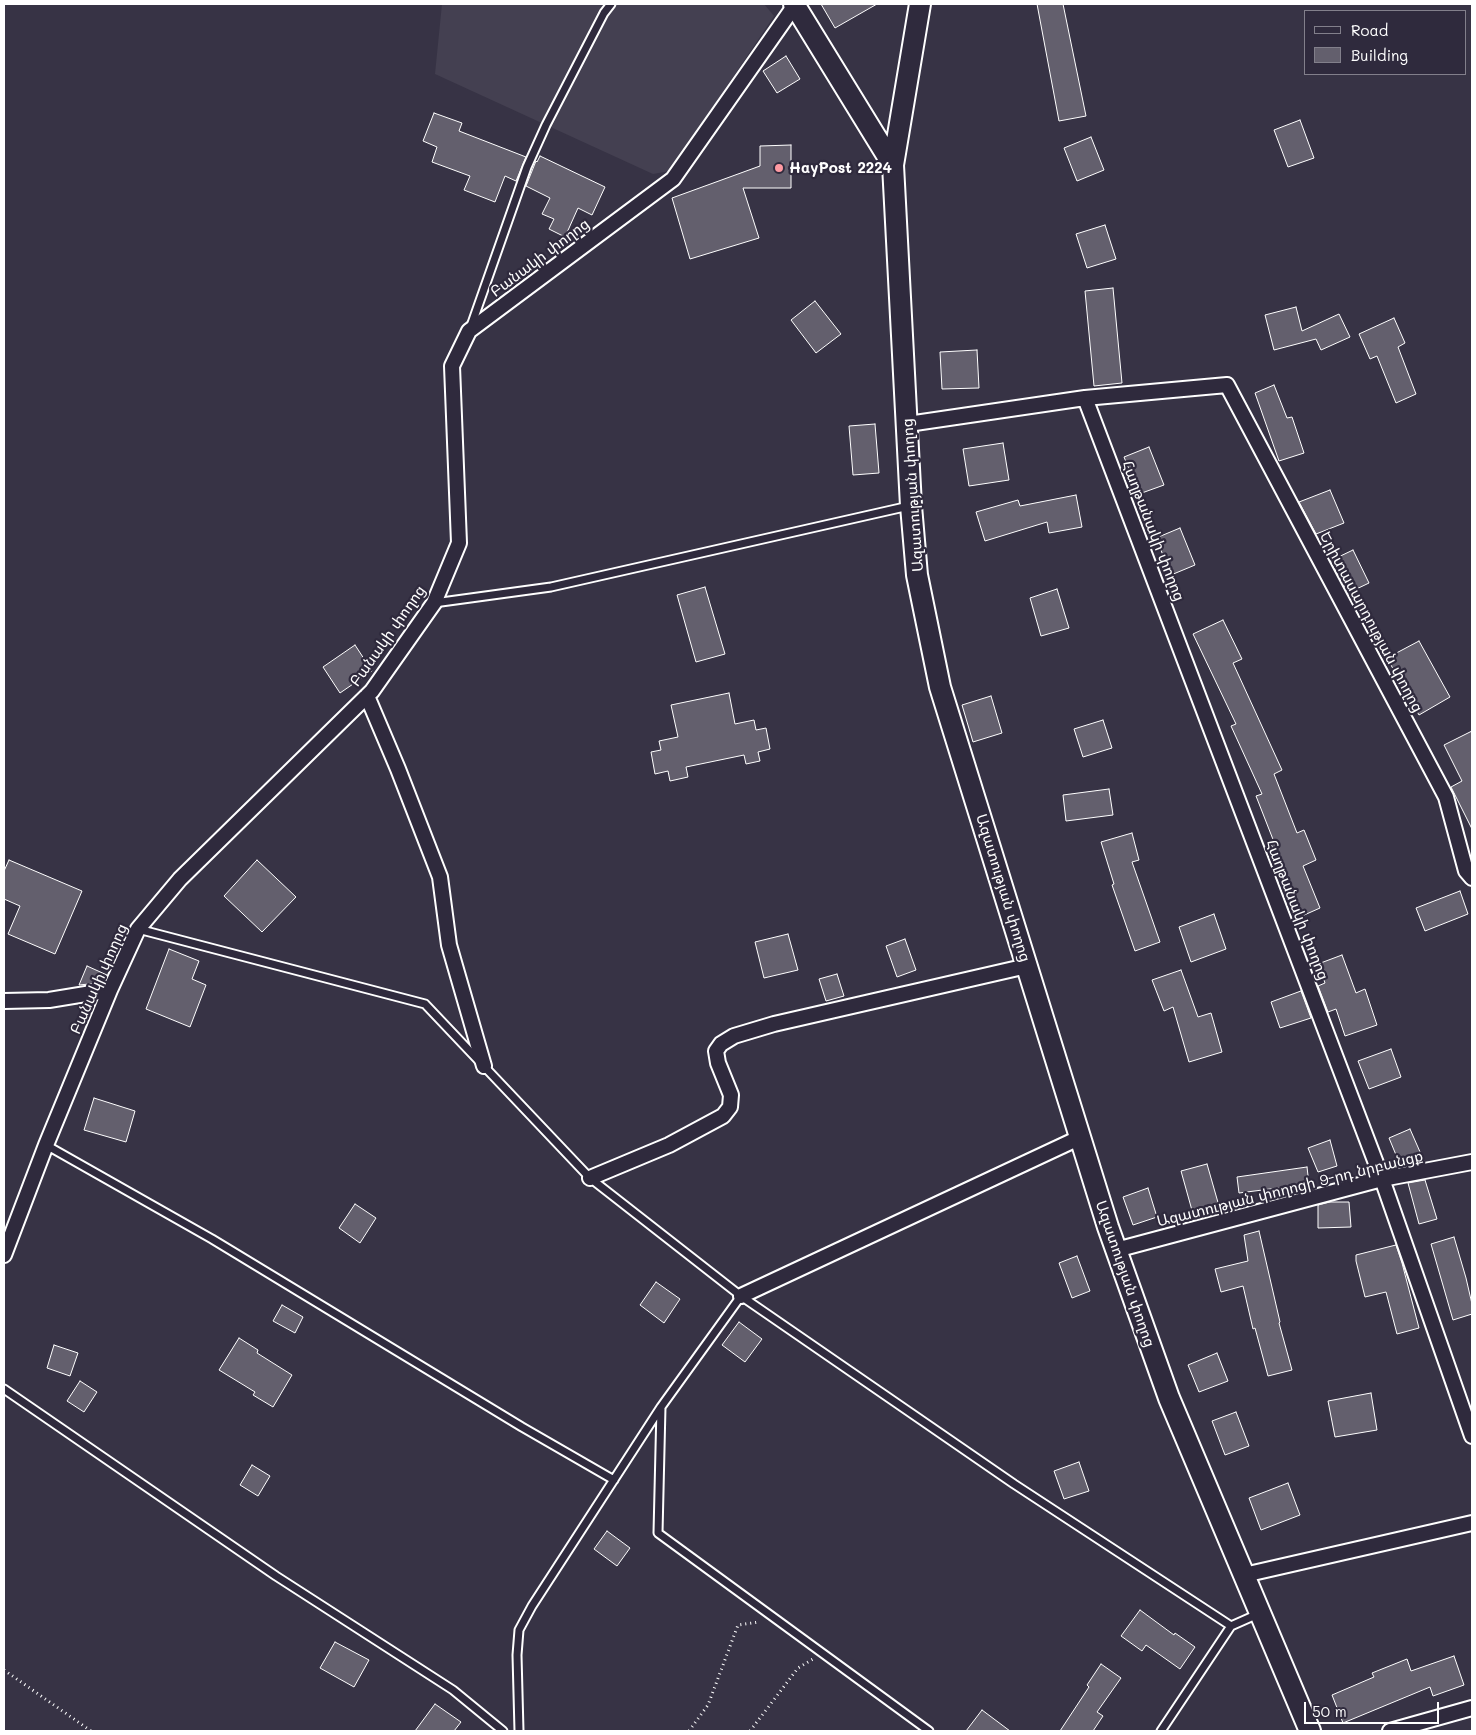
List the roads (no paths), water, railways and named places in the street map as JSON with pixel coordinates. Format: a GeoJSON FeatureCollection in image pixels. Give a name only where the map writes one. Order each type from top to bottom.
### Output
{"type":"FeatureCollection","features":[{"type":"Feature","properties":{"kind":"street","name":"Բանակի փողոց"},"geometry":{"type":"LineString","coordinates":[[4,1255],[46,1145],[110,990],[138,929],[180,879],[372,691],[434,603],[459,543],[452,366],[469,331],[674,179],[795,4]]}},
{"type":"Feature","properties":{"kind":"street"},"geometry":{"type":"LineString","coordinates":[[795,4],[893,165]]}},
{"type":"Feature","properties":{"kind":"street","name":"Ազատության փողոց"},"geometry":{"type":"LineString","coordinates":[[920,4],[893,165],[911,506],[918,575],[940,687],[1116,1250],[1169,1398],[1310,1731]]}},
{"type":"Feature","properties":{"kind":"street","name":"Երիտասարդության փողոց"},"geometry":{"type":"LineString","coordinates":[[1084,398],[1228,385],[1446,798],[1466,871],[1472,878]]}},
{"type":"Feature","properties":{"kind":"street"},"geometry":{"type":"LineString","coordinates":[[908,424],[1084,398]]}},
{"type":"Feature","properties":{"kind":"street","name":"Հաղթանակի փողոց"},"geometry":{"type":"LineString","coordinates":[[1084,398],[1382,1179],[1472,1436]]}},
{"type":"Feature","properties":{"kind":"street"},"geometry":{"type":"LineString","coordinates":[[367,696],[440,877],[449,945],[484,1066]]}},
{"type":"Feature","properties":{"kind":"street"},"geometry":{"type":"LineString","coordinates":[[590,1178],[670,1145],[722,1116],[730,1107],[731,1095],[718,1063],[716,1051],[721,1044],[734,1036],[774,1024],[1027,966]]}},
{"type":"Feature","properties":{"kind":"street"},"geometry":{"type":"LineString","coordinates":[[4,1001],[49,1000],[110,990]]}},
{"type":"Feature","properties":{"kind":"street"},"geometry":{"type":"LineString","coordinates":[[741,1296],[1080,1138]]}},
{"type":"Feature","properties":{"kind":"street","name":"Ազատության փողոցի 9-րդ նրբանցք"},"geometry":{"type":"LineString","coordinates":[[1116,1250],[1382,1179],[1472,1162]]}},
{"type":"Feature","properties":{"kind":"street"},"geometry":{"type":"LineString","coordinates":[[1244,1575],[1472,1523]]}},
{"type":"Feature","properties":{"kind":"street"},"geometry":{"type":"LineString","coordinates":[[1390,1731],[1472,1708]]}},
{"type":"Feature","properties":{"kind":"lane"},"geometry":{"type":"LineString","coordinates":[[469,331],[527,167],[546,125],[604,13],[611,4]]}},
{"type":"Feature","properties":{"kind":"lane"},"geometry":{"type":"LineString","coordinates":[[434,603],[551,587],[911,506]]}},
{"type":"Feature","properties":{"kind":"lane"},"geometry":{"type":"LineString","coordinates":[[138,929],[425,1004],[590,1178],[741,1296],[1014,1484],[1231,1626]]}},
{"type":"Feature","properties":{"kind":"lane"},"geometry":{"type":"LineString","coordinates":[[46,1145],[212,1239],[522,1427],[614,1480]]}},
{"type":"Feature","properties":{"kind":"lane"},"geometry":{"type":"LineString","coordinates":[[520,1731],[517,1655],[519,1630],[532,1606],[661,1407],[741,1296]]}},
{"type":"Feature","properties":{"kind":"lane"},"geometry":{"type":"LineString","coordinates":[[4,1389],[276,1576],[454,1690],[503,1731]]}},
{"type":"Feature","properties":{"kind":"lane"},"geometry":{"type":"LineString","coordinates":[[661,1407],[658,1533],[929,1731]]}},
{"type":"Feature","properties":{"kind":"lane"},"geometry":{"type":"LineString","coordinates":[[1161,1731],[1231,1626],[1260,1613]]}},
{"type":"Feature","properties":{"kind":"place","name":"HayPost 2224"},"geometry":{"type":"Point","coordinates":[779,168]}}]}
